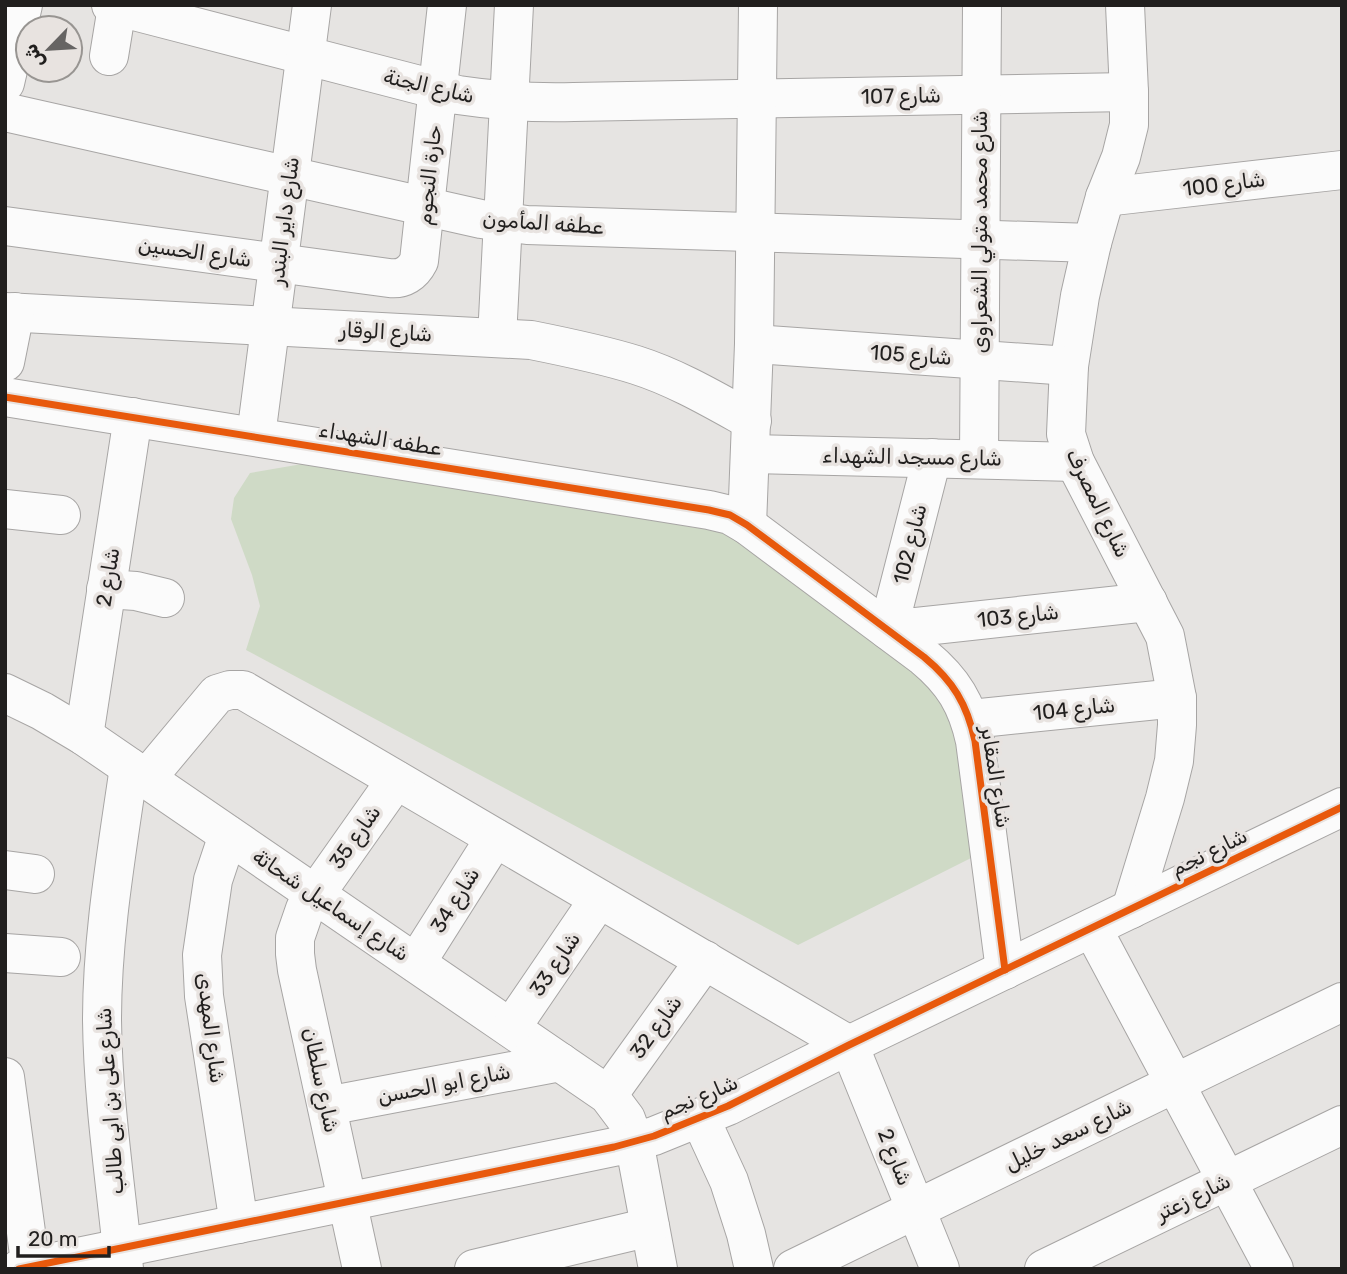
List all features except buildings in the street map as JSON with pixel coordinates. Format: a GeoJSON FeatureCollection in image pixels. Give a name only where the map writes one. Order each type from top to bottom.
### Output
{"type":"FeatureCollection","features":[{"type":"Feature","properties":{"kind":"street"},"geometry":{"type":"LineString","coordinates":[[5,83],[23,5]]}},
{"type":"Feature","properties":{"kind":"street","name":"شارع داير البندر"},"geometry":{"type":"LineString","coordinates":[[256,436],[312,5]]}},
{"type":"Feature","properties":{"kind":"street","name":"حارة النجوم"},"geometry":{"type":"LineString","coordinates":[[419,261],[447,5]]}},
{"type":"Feature","properties":{"kind":"street"},"geometry":{"type":"LineString","coordinates":[[497,338],[514,5]]}},
{"type":"Feature","properties":{"kind":"street"},"geometry":{"type":"LineString","coordinates":[[747,525],[754,344],[758,5]]}},
{"type":"Feature","properties":{"kind":"street","name":"شارع محمد متولي الشعراوى"},"geometry":{"type":"LineString","coordinates":[[979,459],[982,5]]}},
{"type":"Feature","properties":{"kind":"street","name":"شارع المصرف"},"geometry":{"type":"LineString","coordinates":[[1125,5],[1129,125],[1121,157],[1105,197],[1080,296],[1069,366],[1066,434],[1074,462],[1165,636],[1177,698],[1174,761],[1131,909]]}},
{"type":"Feature","properties":{"kind":"street"},"geometry":{"type":"LineString","coordinates":[[109,56],[114,6]]}},
{"type":"Feature","properties":{"kind":"street","name":"شارع الجنة"},"geometry":{"type":"LineString","coordinates":[[114,6],[458,95],[553,103],[756,99]]}},
{"type":"Feature","properties":{"kind":"street","name":"شارع 107"},"geometry":{"type":"LineString","coordinates":[[756,99],[1129,92]]}},
{"type":"Feature","properties":{"kind":"street","name":"عطفه المأمون"},"geometry":{"type":"LineString","coordinates":[[5,112],[481,219],[527,225],[1092,243]]}},
{"type":"Feature","properties":{"kind":"street","name":"شارع 100"},"geometry":{"type":"LineString","coordinates":[[1105,197],[1342,170]]}},
{"type":"Feature","properties":{"kind":"street","name":"شارع الحسين"},"geometry":{"type":"LineString","coordinates":[[5,226],[395,279],[409,274],[419,261]]}},
{"type":"Feature","properties":{"kind":"street"},"geometry":{"type":"LineString","coordinates":[[5,362],[10,312]]}},
{"type":"Feature","properties":{"kind":"street","name":"شارع الوقار"},"geometry":{"type":"LineString","coordinates":[[10,312],[531,340],[602,355],[680,383],[751,437]]}},
{"type":"Feature","properties":{"kind":"street","name":"شارع 105"},"geometry":{"type":"LineString","coordinates":[[754,344],[1069,366]]}},
{"type":"Feature","properties":{"kind":"street","name":"عطفه الشهداء"},"geometry":{"type":"LineString","coordinates":[[5,397],[709,510],[730,515],[747,525]]}},
{"type":"Feature","properties":{"kind":"street","name":"شارع 2"},"geometry":{"type":"LineString","coordinates":[[84,736],[133,417]]}},
{"type":"Feature","properties":{"kind":"street","name":"شارع مسجد الشهداء"},"geometry":{"type":"LineString","coordinates":[[751,437],[932,458],[1074,462]]}},
{"type":"Feature","properties":{"kind":"street","name":"شارع 102"},"geometry":{"type":"LineString","coordinates":[[888,630],[932,458]]}},
{"type":"Feature","properties":{"kind":"street"},"geometry":{"type":"LineString","coordinates":[[5,509],[61,515]]}},
{"type":"Feature","properties":{"kind":"street","name":"شارع المقابر"},"geometry":{"type":"LineString","coordinates":[[747,525],[938,668],[962,699],[971,719],[975,741],[1005,970]]}},
{"type":"Feature","properties":{"kind":"street"},"geometry":{"type":"LineString","coordinates":[[106,589],[136,591],[165,598]]}},
{"type":"Feature","properties":{"kind":"street","name":"شارع 103"},"geometry":{"type":"LineString","coordinates":[[888,630],[1148,602]]}},
{"type":"Feature","properties":{"kind":"street"},"geometry":{"type":"LineString","coordinates":[[137,773],[217,694],[230,690],[243,691],[849,1045]]}},
{"type":"Feature","properties":{"kind":"street","name":"شارع إسماعيل شحاتة"},"geometry":{"type":"LineString","coordinates":[[5,692],[84,736],[608,1095],[626,1119],[634,1141],[658,1269]]}},
{"type":"Feature","properties":{"kind":"street","name":"شارع 104"},"geometry":{"type":"LineString","coordinates":[[971,719],[1177,698]]}},
{"type":"Feature","properties":{"kind":"street","name":"شارع على بن ابى طالب"},"geometry":{"type":"LineString","coordinates":[[123,1258],[104,1082],[102,1020],[107,923],[137,773]]}},
{"type":"Feature","properties":{"kind":"street","name":"شارع 35"},"geometry":{"type":"LineString","coordinates":[[315,894],[396,780]]}},
{"type":"Feature","properties":{"kind":"street","name":"شارع نجم"},"geometry":{"type":"LineString","coordinates":[[27,1268],[123,1258],[239,1224],[614,1147],[654,1136],[700,1118],[1131,909],[1340,814]]}},
{"type":"Feature","properties":{"kind":"street","name":"شارع المهدى"},"geometry":{"type":"LineString","coordinates":[[228,835],[213,880],[202,955],[204,996],[239,1224]]}},
{"type":"Feature","properties":{"kind":"street","name":"شارع 34"},"geometry":{"type":"LineString","coordinates":[[415,963],[495,838]]}},
{"type":"Feature","properties":{"kind":"street","name":"شارع سلطان"},"geometry":{"type":"LineString","coordinates":[[315,894],[300,922],[295,938],[295,954],[362,1269]]}},
{"type":"Feature","properties":{"kind":"street","name":"شارع 33"},"geometry":{"type":"LineString","coordinates":[[511,1028],[599,899]]}},
{"type":"Feature","properties":{"kind":"street"},"geometry":{"type":"LineString","coordinates":[[1092,928],[1274,1269]]}},
{"type":"Feature","properties":{"kind":"street"},"geometry":{"type":"LineString","coordinates":[[5,953],[61,957]]}},
{"type":"Feature","properties":{"kind":"street","name":"شارع 32"},"geometry":{"type":"LineString","coordinates":[[608,1095],[705,960]]}},
{"type":"Feature","properties":{"kind":"street","name":"شارع سعد خليل"},"geometry":{"type":"LineString","coordinates":[[793,1269],[1342,1002]]}},
{"type":"Feature","properties":{"kind":"street","name":"شارع 2"},"geometry":{"type":"LineString","coordinates":[[849,1045],[940,1269]]}},
{"type":"Feature","properties":{"kind":"street","name":"شارع ابو الحسن"},"geometry":{"type":"LineString","coordinates":[[327,1106],[560,1062]]}},
{"type":"Feature","properties":{"kind":"street"},"geometry":{"type":"LineString","coordinates":[[5,1077],[27,1268]]}},
{"type":"Feature","properties":{"kind":"street"},"geometry":{"type":"LineString","coordinates":[[700,1118],[729,1181],[754,1269]]}},
{"type":"Feature","properties":{"kind":"street","name":"شارع زعتر"},"geometry":{"type":"LineString","coordinates":[[1044,1269],[1342,1125]]}},
{"type":"Feature","properties":{"kind":"street"},"geometry":{"type":"LineString","coordinates":[[474,1269],[650,1227]]}},
{"type":"Feature","properties":{"kind":"green space"},"geometry":{"type":"Polygon","coordinates":[[[308,463],[697,528],[725,523],[960,702],[973,857],[798,945],[246,650],[260,606],[252,575],[231,519],[234,498],[250,473],[308,463]]]}},
{"type":"Feature","properties":{"kind":"cycle path"},"geometry":{"type":"LineString","coordinates":[[5,397],[730,515],[924,657],[951,684],[963,704],[975,741],[1005,970]]}},
{"type":"Feature","properties":{"kind":"cycle path"},"geometry":{"type":"LineString","coordinates":[[19,1269],[614,1147],[654,1136],[728,1106],[1342,807]]}}]}
